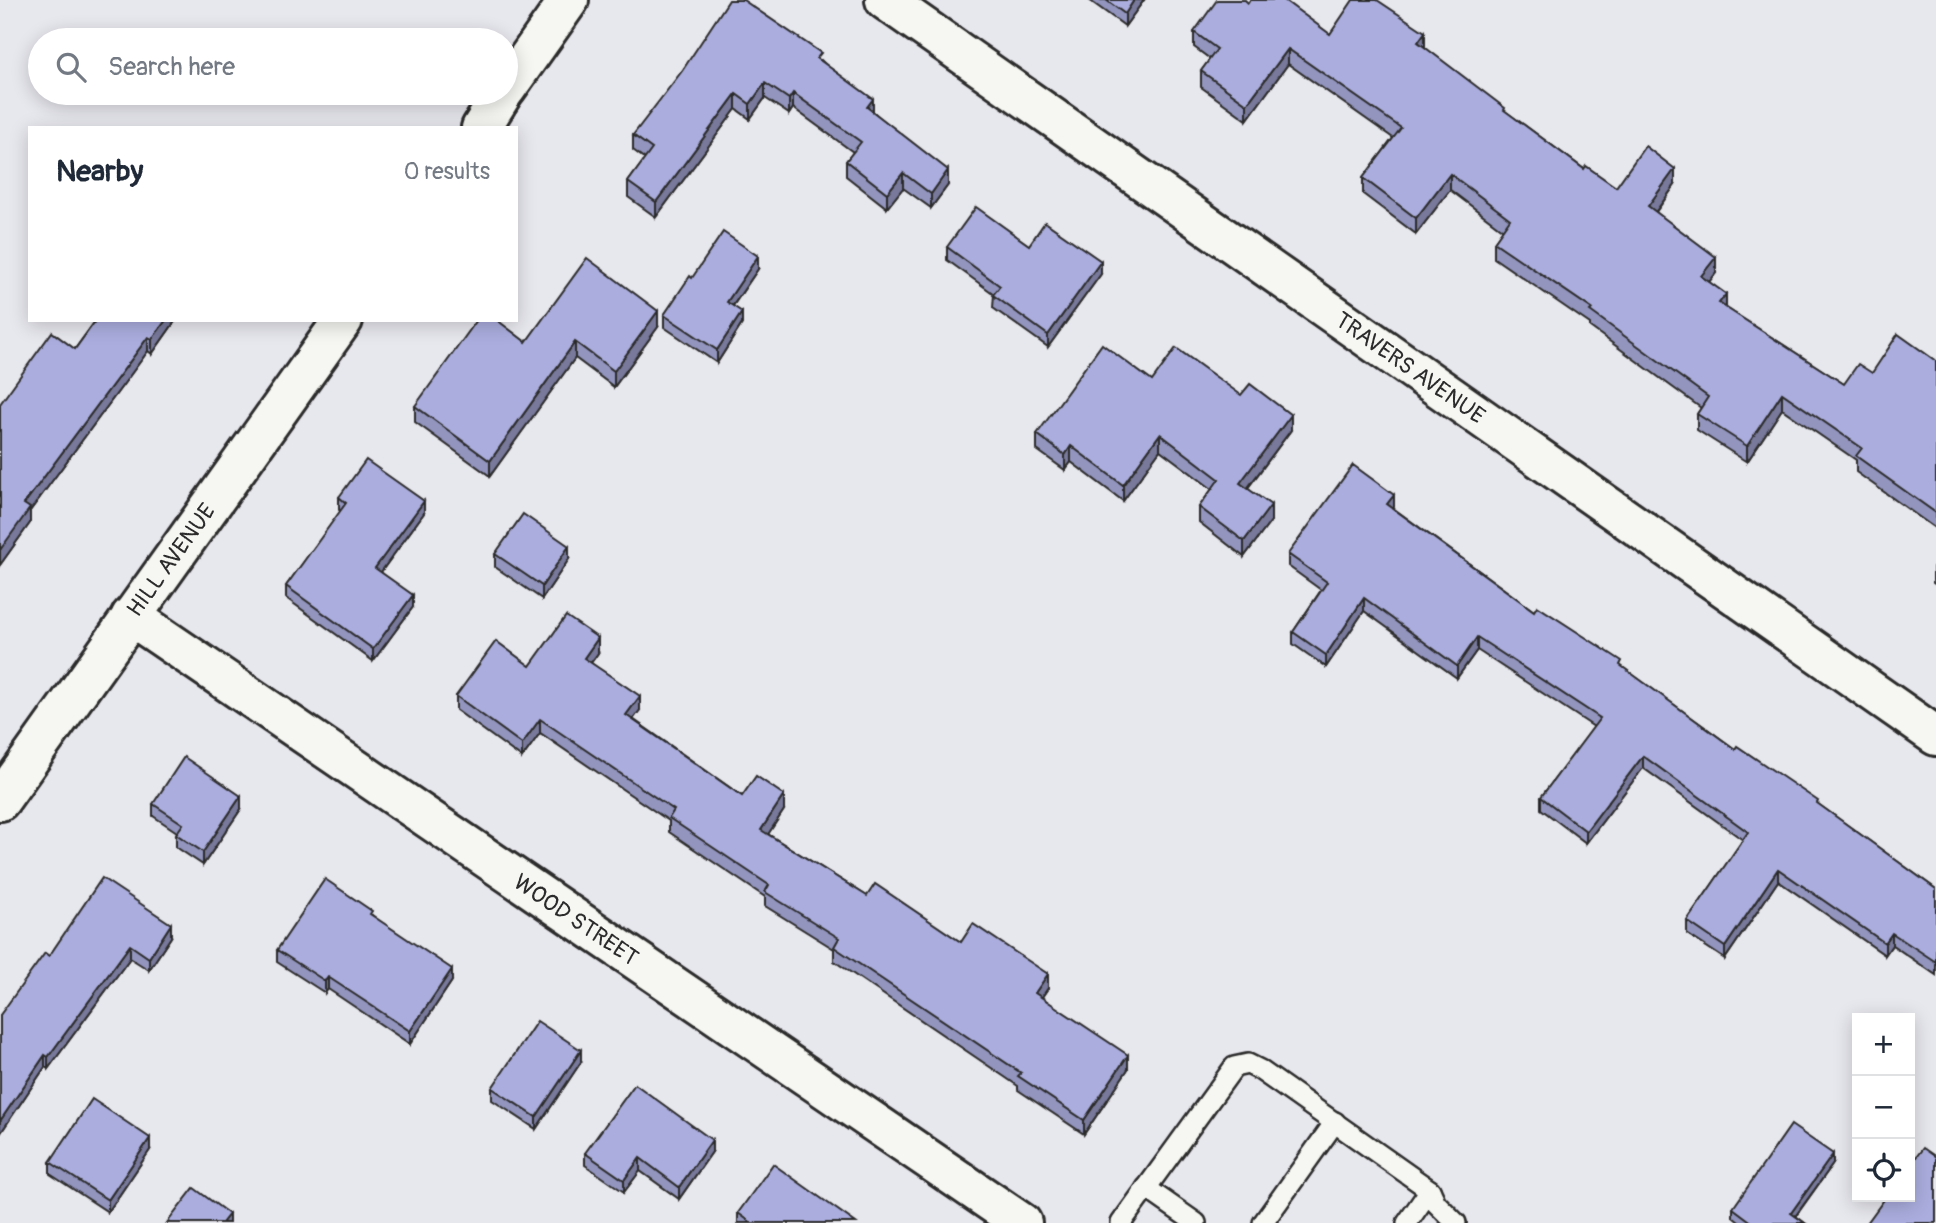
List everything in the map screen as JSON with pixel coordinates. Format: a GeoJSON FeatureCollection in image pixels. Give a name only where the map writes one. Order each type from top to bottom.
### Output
{"type":"FeatureCollection","features":[{"type":"Feature","properties":{"kind":"street"},"geometry":{"type":"LineString","coordinates":[[518,69],[569,0]]}},
{"type":"Feature","properties":{"kind":"street","name":"TRAVERS AVENUE"},"geometry":{"type":"LineString","coordinates":[[885,0],[1936,736]]}},
{"type":"Feature","properties":{"kind":"street"},"geometry":{"type":"LineString","coordinates":[[482,126],[496,105]]}},
{"type":"Feature","properties":{"kind":"street","name":"HILL AVENUE"},"geometry":{"type":"LineString","coordinates":[[0,801],[343,322]]}},
{"type":"Feature","properties":{"kind":"street","name":"WOOD STREET"},"geometry":{"type":"LineString","coordinates":[[131,617],[1022,1223]]}},
{"type":"Feature","properties":{"kind":"lane"},"geometry":{"type":"LineString","coordinates":[[1121,1223],[1234,1067],[1248,1064],[1430,1190],[1436,1203],[1456,1223]]}},
{"type":"Feature","properties":{"kind":"lane"},"geometry":{"type":"LineString","coordinates":[[1264,1223],[1335,1122]]}},
{"type":"Feature","properties":{"kind":"lane"},"geometry":{"type":"LineString","coordinates":[[1146,1188],[1196,1223]]}},
{"type":"Feature","properties":{"kind":"lane"},"geometry":{"type":"LineString","coordinates":[[1407,1223],[1430,1190]]}},
{"type":"Feature","properties":{"kind":"building"},"geometry":{"type":"Polygon","coordinates":[[[729,0],[743,0],[821,53],[817,58],[873,99],[867,107],[948,170],[931,194],[903,173],[887,193],[846,161],[861,142],[793,93],[789,99],[765,83],[750,104],[736,94],[656,202],[628,182],[652,149],[633,135],[682,71],[729,0]]]}},
{"type":"Feature","properties":{"kind":"building"},"geometry":{"type":"Polygon","coordinates":[[[1106,0],[1134,0],[1125,14],[1106,0]]]}},
{"type":"Feature","properties":{"kind":"building"},"geometry":{"type":"Polygon","coordinates":[[[1217,0],[1245,0],[1248,3],[1250,0],[1284,0],[1330,34],[1353,0],[1377,0],[1425,32],[1418,42],[1505,108],[1504,110],[1584,169],[1586,166],[1616,187],[1645,146],[1675,169],[1648,206],[1716,257],[1701,276],[1726,294],[1719,303],[1844,384],[1858,364],[1872,373],[1898,334],[1936,361],[1936,513],[1856,456],[1862,448],[1782,393],[1747,446],[1697,414],[1708,397],[1590,311],[1592,309],[1494,242],[1510,219],[1450,174],[1416,218],[1363,178],[1401,128],[1288,49],[1247,104],[1201,71],[1217,49],[1194,32],[1217,0]]]}},
{"type":"Feature","properties":{"kind":"building"},"geometry":{"type":"Polygon","coordinates":[[[976,207],[1029,245],[1045,222],[1101,261],[1048,335],[993,295],[1000,286],[947,247],[976,207]]]}},
{"type":"Feature","properties":{"kind":"building"},"geometry":{"type":"Polygon","coordinates":[[[723,232],[758,256],[727,302],[742,312],[717,350],[664,315],[723,232]]]}},
{"type":"Feature","properties":{"kind":"building"},"geometry":{"type":"Polygon","coordinates":[[[587,258],[658,311],[614,371],[575,342],[490,461],[415,406],[476,322],[500,322],[526,342],[587,258]]]}},
{"type":"Feature","properties":{"kind":"building"},"geometry":{"type":"Polygon","coordinates":[[[95,322],[165,322],[152,339],[148,337],[24,504],[30,508],[0,550],[0,404],[52,332],[75,349],[95,322]]]}},
{"type":"Feature","properties":{"kind":"building"},"geometry":{"type":"Polygon","coordinates":[[[1102,344],[1152,381],[1176,348],[1241,395],[1250,384],[1291,415],[1240,483],[1271,505],[1244,541],[1199,507],[1219,479],[1160,434],[1123,485],[1071,446],[1065,455],[1037,434],[1102,344]]]}},
{"type":"Feature","properties":{"kind":"building"},"geometry":{"type":"Polygon","coordinates":[[[366,460],[424,501],[375,568],[413,595],[373,649],[286,586],[346,503],[339,497],[366,460]]]}},
{"type":"Feature","properties":{"kind":"building"},"geometry":{"type":"Polygon","coordinates":[[[1353,465],[1394,495],[1387,504],[1534,611],[1537,606],[1622,661],[1620,665],[1735,749],[1737,746],[1818,801],[1817,803],[1936,889],[1936,962],[1892,933],[1885,943],[1778,869],[1725,947],[1687,921],[1748,832],[1643,756],[1586,831],[1541,797],[1600,718],[1477,637],[1457,666],[1364,598],[1326,655],[1293,632],[1327,582],[1288,554],[1353,465]]]}},
{"type":"Feature","properties":{"kind":"building"},"geometry":{"type":"Polygon","coordinates":[[[523,514],[569,546],[542,586],[495,554],[523,514]]]}},
{"type":"Feature","properties":{"kind":"building"},"geometry":{"type":"Polygon","coordinates":[[[566,616],[598,638],[584,658],[640,696],[626,715],[742,796],[756,776],[784,795],[761,830],[867,896],[875,884],[961,942],[973,924],[1048,974],[1035,993],[1128,1055],[1084,1120],[1018,1076],[1021,1073],[834,947],[839,938],[765,892],[769,885],[669,818],[674,810],[540,719],[522,744],[456,696],[496,641],[530,666],[566,616]]]}},
{"type":"Feature","properties":{"kind":"building"},"geometry":{"type":"Polygon","coordinates":[[[184,757],[241,796],[203,852],[176,834],[183,824],[153,804],[184,757]]]}},
{"type":"Feature","properties":{"kind":"building"},"geometry":{"type":"Polygon","coordinates":[[[102,878],[171,924],[149,958],[130,945],[48,1057],[45,1055],[0,1121],[0,1015],[45,953],[49,956],[102,878]]]}},
{"type":"Feature","properties":{"kind":"building"},"geometry":{"type":"Polygon","coordinates":[[[325,879],[372,911],[370,914],[452,969],[410,1031],[328,977],[325,981],[277,950],[325,879]]]}},
{"type":"Feature","properties":{"kind":"building"},"geometry":{"type":"Polygon","coordinates":[[[537,1021],[581,1050],[536,1117],[492,1088],[537,1021]]]}},
{"type":"Feature","properties":{"kind":"building"},"geometry":{"type":"Polygon","coordinates":[[[635,1084],[712,1140],[679,1187],[640,1158],[624,1180],[585,1153],[635,1084]]]}},
{"type":"Feature","properties":{"kind":"building"},"geometry":{"type":"Polygon","coordinates":[[[92,1099],[150,1138],[108,1200],[50,1162],[92,1099]]]}},
{"type":"Feature","properties":{"kind":"building"},"geometry":{"type":"Polygon","coordinates":[[[1791,1125],[1833,1154],[1791,1213],[1805,1223],[1753,1223],[1733,1208],[1791,1125]]]}},
{"type":"Feature","properties":{"kind":"building"},"geometry":{"type":"Polygon","coordinates":[[[1923,1148],[1936,1157],[1936,1223],[1867,1223],[1882,1202],[1915,1202],[1915,1158],[1923,1148]]]}},
{"type":"Feature","properties":{"kind":"building"},"geometry":{"type":"Polygon","coordinates":[[[773,1164],[856,1223],[752,1223],[738,1213],[773,1164]]]}},
{"type":"Feature","properties":{"kind":"building"},"geometry":{"type":"Polygon","coordinates":[[[194,1188],[229,1214],[222,1223],[167,1223],[194,1188]]]}}]}
